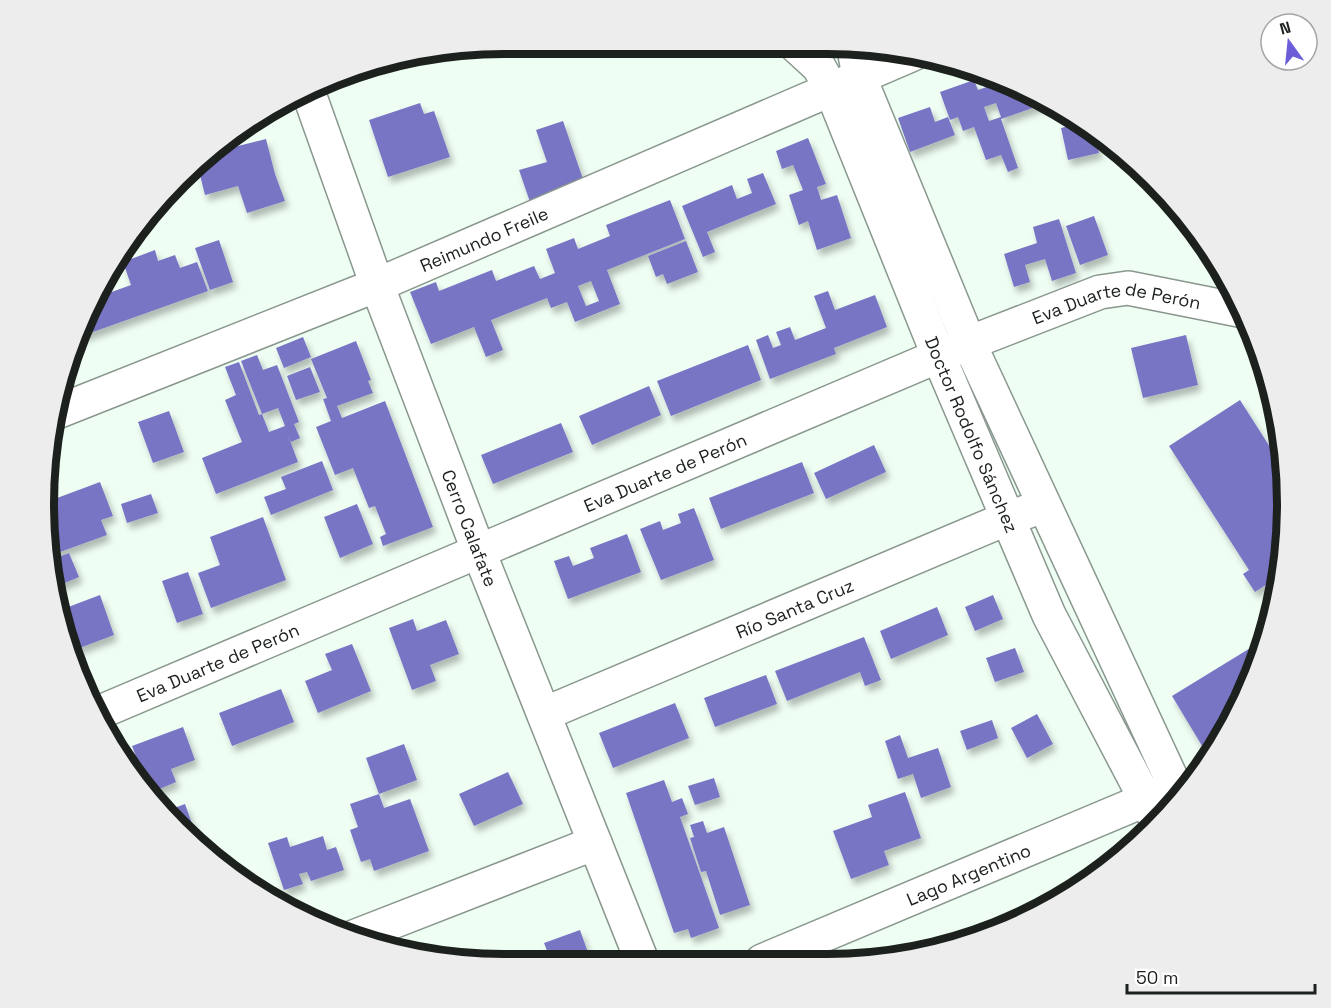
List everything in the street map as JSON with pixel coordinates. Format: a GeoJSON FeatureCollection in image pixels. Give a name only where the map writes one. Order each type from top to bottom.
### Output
{"type":"FeatureCollection","features":[{"type":"Feature","properties":{"kind":"street","name":"Doctor Rodolfo Sánchez"},"geometry":{"type":"LineString","coordinates":[[805,54],[819,67],[845,83],[969,343],[1175,788]]}},
{"type":"Feature","properties":{"kind":"street","name":"Doctor Rodolfo Sánchez"},"geometry":{"type":"LineString","coordinates":[[851,55],[845,83],[939,357],[1050,615],[1151,812]]}},
{"type":"Feature","properties":{"kind":"street","name":"Reimundo Freile"},"geometry":{"type":"LineString","coordinates":[[64,409],[377,285],[899,60]]}},
{"type":"Feature","properties":{"kind":"street","name":"Cerro Calafate"},"geometry":{"type":"LineString","coordinates":[[310,98],[377,285],[479,552],[639,954]]}},
{"type":"Feature","properties":{"kind":"street","name":"Eva Duarte de Perón"},"geometry":{"type":"LineString","coordinates":[[104,710],[969,343],[1100,292],[1128,288],[1233,310]]}},
{"type":"Feature","properties":{"kind":"street","name":"Río Santa Cruz"},"geometry":{"type":"LineString","coordinates":[[544,714],[1008,518],[1044,506]]}},
{"type":"Feature","properties":{"kind":"street","name":"Lago Argentino"},"geometry":{"type":"LineString","coordinates":[[780,954],[1151,812],[1164,802]]}},
{"type":"Feature","properties":{"kind":"street"},"geometry":{"type":"LineString","coordinates":[[366,932],[596,843]]}},
{"type":"Feature","properties":{"kind":"building"},"geometry":{"type":"Polygon","coordinates":[[[974,80],[978,90],[991,85],[1038,106],[1001,119],[1018,168],[1008,172],[1001,155],[986,160],[974,127],[963,131],[958,117],[950,120],[940,92],[974,80]],[[996,103],[984,107],[989,121],[1001,117],[996,103]]]}},
{"type":"Feature","properties":{"kind":"building"},"geometry":{"type":"Polygon","coordinates":[[[420,103],[424,114],[434,111],[450,157],[388,177],[369,120],[420,103]]]}},
{"type":"Feature","properties":{"kind":"building"},"geometry":{"type":"Polygon","coordinates":[[[930,107],[935,122],[948,117],[955,135],[910,152],[898,118],[930,107]]]}},
{"type":"Feature","properties":{"kind":"building"},"geometry":{"type":"Polygon","coordinates":[[[563,121],[584,182],[530,202],[519,170],[547,162],[536,130],[563,121]]]}},
{"type":"Feature","properties":{"kind":"building"},"geometry":{"type":"Polygon","coordinates":[[[1070,126],[1077,130],[1097,144],[1099,153],[1068,160],[1061,128],[1070,126]]]}},
{"type":"Feature","properties":{"kind":"building"},"geometry":{"type":"Polygon","coordinates":[[[808,138],[826,184],[817,187],[821,200],[837,195],[851,238],[817,250],[808,221],[799,225],[789,195],[803,190],[793,165],[782,169],[776,151],[808,138]]]}},
{"type":"Feature","properties":{"kind":"building"},"geometry":{"type":"Polygon","coordinates":[[[266,139],[285,201],[247,213],[238,186],[205,195],[200,173],[228,148],[266,139]]]}},
{"type":"Feature","properties":{"kind":"building"},"geometry":{"type":"Polygon","coordinates":[[[763,173],[776,204],[707,232],[715,252],[703,257],[682,206],[732,185],[737,199],[752,193],[747,179],[763,173]]]}},
{"type":"Feature","properties":{"kind":"building"},"geometry":{"type":"Polygon","coordinates":[[[670,200],[685,239],[607,270],[620,304],[575,322],[567,302],[551,308],[547,298],[491,320],[503,350],[486,357],[474,327],[431,344],[410,292],[436,282],[439,291],[492,270],[496,281],[534,266],[540,279],[555,273],[546,249],[574,238],[578,249],[610,236],[606,225],[670,200]],[[591,281],[578,286],[586,306],[599,301],[591,281]]]}},
{"type":"Feature","properties":{"kind":"building"},"geometry":{"type":"Polygon","coordinates":[[[1094,216],[1108,255],[1080,265],[1066,226],[1094,216]]]}},
{"type":"Feature","properties":{"kind":"building"},"geometry":{"type":"Polygon","coordinates":[[[1059,219],[1076,273],[1052,281],[1045,259],[1025,265],[1030,282],[1014,287],[1004,254],[1037,243],[1033,227],[1059,219]]]}},
{"type":"Feature","properties":{"kind":"building"},"geometry":{"type":"Polygon","coordinates":[[[219,240],[233,282],[210,290],[195,248],[219,240]]]}},
{"type":"Feature","properties":{"kind":"building"},"geometry":{"type":"Polygon","coordinates":[[[686,241],[698,272],[667,284],[663,274],[656,277],[648,256],[686,241]]]}},
{"type":"Feature","properties":{"kind":"building"},"geometry":{"type":"Polygon","coordinates":[[[155,250],[158,261],[175,255],[180,268],[197,262],[208,291],[87,334],[106,294],[131,285],[124,264],[125,261],[155,250]]]}},
{"type":"Feature","properties":{"kind":"building"},"geometry":{"type":"Polygon","coordinates":[[[828,291],[835,310],[875,295],[887,327],[834,348],[836,354],[770,379],[756,340],[768,335],[773,348],[781,345],[776,332],[790,327],[795,340],[826,328],[814,296],[828,291]]]}},
{"type":"Feature","properties":{"kind":"building"},"geometry":{"type":"Polygon","coordinates":[[[1186,335],[1198,385],[1143,398],[1131,348],[1186,335]]]}},
{"type":"Feature","properties":{"kind":"building"},"geometry":{"type":"Polygon","coordinates":[[[303,337],[311,357],[284,368],[276,348],[303,337]]]}},
{"type":"Feature","properties":{"kind":"building"},"geometry":{"type":"Polygon","coordinates":[[[356,341],[371,380],[368,381],[373,393],[337,406],[342,418],[385,401],[433,527],[383,546],[380,537],[386,534],[375,506],[369,508],[353,468],[335,475],[316,427],[331,421],[323,399],[327,398],[311,359],[356,341]]]}},
{"type":"Feature","properties":{"kind":"building"},"geometry":{"type":"Polygon","coordinates":[[[748,345],[761,380],[671,416],[657,381],[748,345]]]}},
{"type":"Feature","properties":{"kind":"building"},"geometry":{"type":"Polygon","coordinates":[[[257,355],[263,370],[277,365],[299,422],[294,424],[300,438],[291,442],[288,435],[298,462],[216,494],[202,458],[242,442],[225,400],[236,395],[225,367],[239,362],[259,415],[262,414],[241,361],[257,355]],[[278,408],[262,414],[269,432],[285,426],[278,408]]]}},
{"type":"Feature","properties":{"kind":"building"},"geometry":{"type":"Polygon","coordinates":[[[310,367],[320,392],[296,400],[287,376],[310,367]]]}},
{"type":"Feature","properties":{"kind":"building"},"geometry":{"type":"Polygon","coordinates":[[[649,386],[661,415],[592,445],[579,416],[649,386]]]}},
{"type":"Feature","properties":{"kind":"building"},"geometry":{"type":"Polygon","coordinates":[[[1240,400],[1274,453],[1277,504],[1270,582],[1255,592],[1243,574],[1249,570],[1169,446],[1240,400]]]}},
{"type":"Feature","properties":{"kind":"building"},"geometry":{"type":"Polygon","coordinates":[[[169,411],[184,452],[153,463],[138,422],[169,411]]]}},
{"type":"Feature","properties":{"kind":"building"},"geometry":{"type":"Polygon","coordinates":[[[561,423],[573,452],[493,484],[481,455],[561,423]]]}},
{"type":"Feature","properties":{"kind":"building"},"geometry":{"type":"Polygon","coordinates":[[[874,445],[886,472],[826,499],[814,473],[874,445]]]}},
{"type":"Feature","properties":{"kind":"building"},"geometry":{"type":"Polygon","coordinates":[[[322,461],[333,490],[271,515],[264,497],[286,489],[281,477],[322,461]]]}},
{"type":"Feature","properties":{"kind":"building"},"geometry":{"type":"Polygon","coordinates":[[[802,462],[814,493],[721,529],[709,498],[802,462]]]}},
{"type":"Feature","properties":{"kind":"building"},"geometry":{"type":"Polygon","coordinates":[[[100,482],[113,516],[101,520],[107,535],[57,553],[54,499],[100,482]]]}},
{"type":"Feature","properties":{"kind":"building"},"geometry":{"type":"Polygon","coordinates":[[[151,494],[158,513],[127,523],[121,504],[151,494]]]}},
{"type":"Feature","properties":{"kind":"building"},"geometry":{"type":"Polygon","coordinates":[[[357,504],[373,544],[340,558],[324,517],[357,504]]]}},
{"type":"Feature","properties":{"kind":"building"},"geometry":{"type":"Polygon","coordinates":[[[694,508],[714,560],[661,580],[640,529],[660,521],[663,530],[681,523],[678,514],[694,508]]]}},
{"type":"Feature","properties":{"kind":"building"},"geometry":{"type":"Polygon","coordinates":[[[263,517],[286,580],[211,608],[198,573],[220,565],[210,537],[263,517]]]}},
{"type":"Feature","properties":{"kind":"building"},"geometry":{"type":"Polygon","coordinates":[[[627,534],[641,572],[568,599],[554,561],[569,556],[573,566],[594,558],[590,548],[627,534]]]}},
{"type":"Feature","properties":{"kind":"building"},"geometry":{"type":"Polygon","coordinates":[[[69,553],[79,577],[62,584],[57,557],[69,553]]]}},
{"type":"Feature","properties":{"kind":"building"},"geometry":{"type":"Polygon","coordinates":[[[188,572],[203,614],[177,623],[162,581],[188,572]]]}},
{"type":"Feature","properties":{"kind":"building"},"geometry":{"type":"Polygon","coordinates":[[[100,595],[114,635],[78,649],[66,608],[100,595]]]}},
{"type":"Feature","properties":{"kind":"building"},"geometry":{"type":"Polygon","coordinates":[[[993,595],[1003,619],[975,631],[965,607],[993,595]]]}},
{"type":"Feature","properties":{"kind":"building"},"geometry":{"type":"Polygon","coordinates":[[[937,607],[948,635],[891,659],[880,631],[937,607]]]}},
{"type":"Feature","properties":{"kind":"building"},"geometry":{"type":"Polygon","coordinates":[[[413,619],[417,631],[446,620],[459,654],[430,665],[436,681],[412,690],[389,628],[413,619]]]}},
{"type":"Feature","properties":{"kind":"building"},"geometry":{"type":"Polygon","coordinates":[[[864,637],[881,680],[865,686],[860,672],[787,701],[775,671],[864,637]]]}},
{"type":"Feature","properties":{"kind":"building"},"geometry":{"type":"Polygon","coordinates":[[[352,644],[371,691],[318,713],[305,681],[332,670],[325,654],[352,644]]]}},
{"type":"Feature","properties":{"kind":"building"},"geometry":{"type":"Polygon","coordinates":[[[1254,646],[1231,703],[1204,749],[1172,696],[1254,646]]]}},
{"type":"Feature","properties":{"kind":"building"},"geometry":{"type":"Polygon","coordinates":[[[1015,648],[1024,672],[995,682],[986,658],[1015,648]]]}},
{"type":"Feature","properties":{"kind":"building"},"geometry":{"type":"Polygon","coordinates":[[[766,675],[777,704],[715,727],[704,698],[766,675]]]}},
{"type":"Feature","properties":{"kind":"building"},"geometry":{"type":"Polygon","coordinates":[[[281,689],[294,722],[232,746],[219,713],[281,689]]]}},
{"type":"Feature","properties":{"kind":"building"},"geometry":{"type":"Polygon","coordinates":[[[675,703],[689,738],[613,768],[599,733],[675,703]]]}},
{"type":"Feature","properties":{"kind":"building"},"geometry":{"type":"Polygon","coordinates":[[[1037,714],[1053,744],[1027,758],[1011,728],[1037,714]]]}},
{"type":"Feature","properties":{"kind":"building"},"geometry":{"type":"Polygon","coordinates":[[[992,720],[998,738],[967,750],[960,731],[992,720]]]}},
{"type":"Feature","properties":{"kind":"building"},"geometry":{"type":"Polygon","coordinates":[[[183,727],[195,760],[171,769],[176,782],[157,790],[141,770],[132,746],[183,727]]]}},
{"type":"Feature","properties":{"kind":"building"},"geometry":{"type":"Polygon","coordinates":[[[900,735],[908,758],[938,748],[951,787],[921,798],[913,774],[898,779],[885,741],[900,735]]]}},
{"type":"Feature","properties":{"kind":"building"},"geometry":{"type":"Polygon","coordinates":[[[404,744],[417,780],[379,794],[366,758],[404,744]]]}},
{"type":"Feature","properties":{"kind":"building"},"geometry":{"type":"Polygon","coordinates":[[[508,772],[523,804],[474,826],[459,794],[508,772]]]}},
{"type":"Feature","properties":{"kind":"building"},"geometry":{"type":"Polygon","coordinates":[[[714,778],[720,797],[695,805],[688,786],[714,778]]]}},
{"type":"Feature","properties":{"kind":"building"},"geometry":{"type":"Polygon","coordinates":[[[664,780],[672,802],[682,798],[688,814],[680,817],[719,928],[691,938],[688,929],[674,933],[626,793],[664,780]]]}},
{"type":"Feature","properties":{"kind":"building"},"geometry":{"type":"Polygon","coordinates":[[[905,792],[921,838],[884,851],[889,865],[851,879],[833,831],[872,817],[868,805],[905,792]]]}},
{"type":"Feature","properties":{"kind":"building"},"geometry":{"type":"Polygon","coordinates":[[[379,794],[384,808],[410,799],[429,851],[374,871],[370,859],[361,862],[350,830],[358,827],[350,804],[379,794]]]}},
{"type":"Feature","properties":{"kind":"building"},"geometry":{"type":"Polygon","coordinates":[[[185,804],[194,830],[186,822],[173,808],[185,804]]]}},
{"type":"Feature","properties":{"kind":"building"},"geometry":{"type":"Polygon","coordinates":[[[703,821],[707,833],[724,827],[750,905],[720,915],[706,871],[701,872],[690,838],[694,837],[690,825],[703,821]]]}},
{"type":"Feature","properties":{"kind":"building"},"geometry":{"type":"Polygon","coordinates":[[[323,836],[327,850],[336,847],[344,870],[311,881],[307,872],[299,874],[303,884],[284,890],[268,843],[287,837],[290,847],[323,836]]]}},
{"type":"Feature","properties":{"kind":"building"},"geometry":{"type":"Polygon","coordinates":[[[580,930],[589,954],[548,954],[544,943],[580,930]]]}}]}
